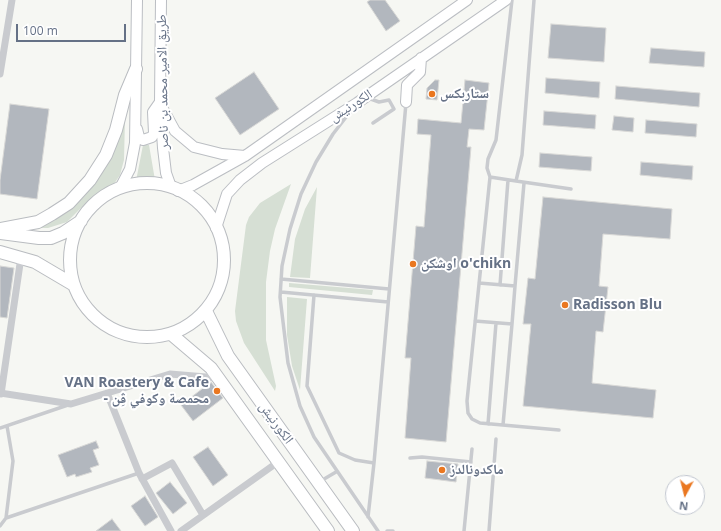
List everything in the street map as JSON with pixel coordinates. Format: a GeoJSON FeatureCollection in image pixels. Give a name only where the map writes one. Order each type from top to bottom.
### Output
{"type":"FeatureCollection","features":[{"type":"Feature","properties":{"kind":"main road","name":"طريق الامير محمد بن ناصر"},"geometry":{"type":"LineString","coordinates":[[120,188],[130,169],[136,127],[137,0]]}},
{"type":"Feature","properties":{"kind":"main road","name":"طريق الامير محمد بن ناصر"},"geometry":{"type":"LineString","coordinates":[[161,0],[160,102],[163,148],[166,173],[175,189]]}},
{"type":"Feature","properties":{"kind":"main road","name":"الكورنيش"},"geometry":{"type":"LineString","coordinates":[[175,189],[193,185],[245,156],[467,0]]}},
{"type":"Feature","properties":{"kind":"main road","name":"الكورنيش"},"geometry":{"type":"LineString","coordinates":[[216,228],[227,194],[240,180],[262,163],[361,100],[506,0]]}},
{"type":"Feature","properties":{"kind":"main road"},"geometry":{"type":"LineString","coordinates":[[406,102],[407,85],[420,72],[421,58]]}},
{"type":"Feature","properties":{"kind":"main road"},"geometry":{"type":"LineString","coordinates":[[1,232],[38,222],[52,214],[69,203],[90,180],[106,155],[116,130],[125,95],[136,69]]}},
{"type":"Feature","properties":{"kind":"main road"},"geometry":{"type":"LineString","coordinates":[[136,127],[139,137],[143,140],[152,137],[154,133],[153,112],[160,102]]}},
{"type":"Feature","properties":{"kind":"main road"},"geometry":{"type":"LineString","coordinates":[[160,102],[175,131],[190,144],[222,154],[245,156]]}},
{"type":"Feature","properties":{"kind":"main road"},"geometry":{"type":"LineString","coordinates":[[1,232],[38,238],[51,238],[63,233],[81,221],[98,201],[120,188],[137,184],[154,184],[175,189],[190,196],[205,209],[223,243],[225,261],[223,279],[216,296],[206,310],[190,325],[171,334],[147,338],[124,334],[102,323],[85,306],[74,285],[70,263],[72,241],[81,221]]}},
{"type":"Feature","properties":{"kind":"main road"},"geometry":{"type":"LineString","coordinates":[[0,251],[10,247],[13,244],[12,239],[1,232]]}},
{"type":"Feature","properties":{"kind":"main road"},"geometry":{"type":"LineString","coordinates":[[0,251],[21,257],[46,268],[74,285]]}},
{"type":"Feature","properties":{"kind":"main road","name":"الكورنيش"},"geometry":{"type":"LineString","coordinates":[[206,310],[228,356],[353,531]]}},
{"type":"Feature","properties":{"kind":"main road","name":"الكورنيش"},"geometry":{"type":"LineString","coordinates":[[171,334],[211,368],[328,531]]}},
{"type":"Feature","properties":{"kind":"street"},"geometry":{"type":"LineString","coordinates":[[0,74],[12,0]]}},
{"type":"Feature","properties":{"kind":"street"},"geometry":{"type":"LineString","coordinates":[[21,257],[1,394],[71,404],[170,374],[218,378]]}},
{"type":"Feature","properties":{"kind":"street"},"geometry":{"type":"LineString","coordinates":[[107,393],[141,476],[172,531]]}},
{"type":"Feature","properties":{"kind":"street"},"geometry":{"type":"LineString","coordinates":[[181,531],[192,528],[203,515],[278,462]]}},
{"type":"Feature","properties":{"kind":"street"},"geometry":{"type":"LineString","coordinates":[[141,476],[172,463],[203,515]]}},
{"type":"Feature","properties":{"kind":"lane"},"geometry":{"type":"LineString","coordinates":[[512,0],[496,140],[488,159],[487,168],[490,177],[467,401],[468,413],[472,419],[488,424],[559,430]]}},
{"type":"Feature","properties":{"kind":"lane"},"geometry":{"type":"LineString","coordinates":[[516,181],[522,155],[534,0]]}},
{"type":"Feature","properties":{"kind":"lane"},"geometry":{"type":"LineString","coordinates":[[373,123],[394,109],[389,100],[379,102],[361,100],[333,134],[316,162],[301,194],[290,228],[282,266],[281,292],[283,328],[288,363],[300,406],[314,437],[336,472],[378,531]]}},
{"type":"Feature","properties":{"kind":"lane"},"geometry":{"type":"LineString","coordinates":[[368,517],[406,102]]}},
{"type":"Feature","properties":{"kind":"lane"},"geometry":{"type":"LineString","coordinates":[[490,177],[571,189]]}},
{"type":"Feature","properties":{"kind":"lane"},"geometry":{"type":"LineString","coordinates":[[500,285],[508,180]]}},
{"type":"Feature","properties":{"kind":"lane"},"geometry":{"type":"LineString","coordinates":[[503,425],[524,183]]}},
{"type":"Feature","properties":{"kind":"lane"},"geometry":{"type":"LineString","coordinates":[[281,278],[390,289]]}},
{"type":"Feature","properties":{"kind":"lane"},"geometry":{"type":"LineString","coordinates":[[479,283],[515,286]]}},
{"type":"Feature","properties":{"kind":"lane"},"geometry":{"type":"LineString","coordinates":[[281,292],[388,302]]}},
{"type":"Feature","properties":{"kind":"lane"},"geometry":{"type":"LineString","coordinates":[[314,295],[306,386],[339,453],[355,460],[374,463]]}},
{"type":"Feature","properties":{"kind":"lane"},"geometry":{"type":"LineString","coordinates":[[475,321],[512,324]]}},
{"type":"Feature","properties":{"kind":"lane"},"geometry":{"type":"LineString","coordinates":[[488,424],[496,323]]}},
{"type":"Feature","properties":{"kind":"lane"},"geometry":{"type":"LineString","coordinates":[[0,428],[71,404]]}},
{"type":"Feature","properties":{"kind":"lane"},"geometry":{"type":"LineString","coordinates":[[0,526],[6,518],[13,461],[7,426]]}},
{"type":"Feature","properties":{"kind":"lane"},"geometry":{"type":"LineString","coordinates":[[490,531],[496,439]]}},
{"type":"Feature","properties":{"kind":"lane"},"geometry":{"type":"LineString","coordinates":[[464,531],[472,449]]}},
{"type":"Feature","properties":{"kind":"lane"},"geometry":{"type":"LineString","coordinates":[[410,458],[422,457],[471,462]]}},
{"type":"Feature","properties":{"kind":"lane"},"geometry":{"type":"LineString","coordinates":[[318,482],[336,472]]}},
{"type":"Feature","properties":{"kind":"lane"},"geometry":{"type":"LineString","coordinates":[[6,518],[141,476]]}},
{"type":"Feature","properties":{"kind":"lane"},"geometry":{"type":"LineString","coordinates":[[387,531],[393,531]]}},
{"type":"Feature","properties":{"kind":"shaded area"},"geometry":{"type":"Polygon","coordinates":[[[125,118],[124,160],[120,175],[114,184],[84,205],[67,222],[48,228],[25,228],[86,193],[103,171],[125,118]]]}},
{"type":"Feature","properties":{"kind":"shaded area"},"geometry":{"type":"Polygon","coordinates":[[[143,145],[149,145],[155,180],[136,181],[143,145]]]}},
{"type":"Feature","properties":{"kind":"shaded area"},"geometry":{"type":"Polygon","coordinates":[[[291,184],[275,229],[270,251],[266,282],[266,340],[276,386],[275,391],[244,343],[236,321],[235,311],[246,225],[249,217],[260,203],[291,184]]]}},
{"type":"Feature","properties":{"kind":"shaded area"},"geometry":{"type":"Polygon","coordinates":[[[317,187],[310,278],[290,277],[295,239],[305,209],[317,187]]]}},
{"type":"Feature","properties":{"kind":"shaded area"},"geometry":{"type":"Polygon","coordinates":[[[289,283],[373,290],[372,295],[289,287],[289,283]]]}},
{"type":"Feature","properties":{"kind":"shaded area"},"geometry":{"type":"Polygon","coordinates":[[[287,297],[307,299],[300,390],[292,366],[287,335],[287,297]]]}},
{"type":"Feature","properties":{"kind":"building"},"geometry":{"type":"Polygon","coordinates":[[[370,0],[385,0],[400,21],[386,31],[367,2],[370,0]]]}},
{"type":"Feature","properties":{"kind":"building"},"geometry":{"type":"Polygon","coordinates":[[[551,24],[606,28],[604,62],[548,58],[551,24]]]}},
{"type":"Feature","properties":{"kind":"building"},"geometry":{"type":"Polygon","coordinates":[[[651,48],[705,52],[704,67],[649,63],[651,48]]]}},
{"type":"Feature","properties":{"kind":"building"},"geometry":{"type":"Polygon","coordinates":[[[254,72],[279,109],[240,135],[215,98],[254,72]]]}},
{"type":"Feature","properties":{"kind":"building"},"geometry":{"type":"Polygon","coordinates":[[[546,78],[600,82],[599,98],[545,93],[546,78]]]}},
{"type":"Feature","properties":{"kind":"building","name":"ستاربكس"},"geometry":{"type":"Polygon","coordinates":[[[435,80],[439,80],[437,100],[426,99],[427,88],[435,80]]]}},
{"type":"Feature","properties":{"kind":"building"},"geometry":{"type":"Polygon","coordinates":[[[465,80],[489,83],[484,130],[469,129],[467,147],[471,147],[446,442],[405,438],[411,358],[405,358],[416,226],[424,227],[431,135],[417,134],[418,119],[461,123],[465,80]]]}},
{"type":"Feature","properties":{"kind":"building"},"geometry":{"type":"Polygon","coordinates":[[[616,86],[700,93],[699,107],[615,99],[616,86]]]}},
{"type":"Feature","properties":{"kind":"building"},"geometry":{"type":"Polygon","coordinates":[[[10,104],[49,109],[37,199],[0,194],[0,180],[10,104]]]}},
{"type":"Feature","properties":{"kind":"building"},"geometry":{"type":"Polygon","coordinates":[[[544,111],[596,115],[595,129],[543,125],[544,111]]]}},
{"type":"Feature","properties":{"kind":"building"},"geometry":{"type":"Polygon","coordinates":[[[614,116],[634,118],[633,132],[612,130],[614,116]]]}},
{"type":"Feature","properties":{"kind":"building"},"geometry":{"type":"Polygon","coordinates":[[[646,120],[697,124],[696,137],[645,133],[646,120]]]}},
{"type":"Feature","properties":{"kind":"building"},"geometry":{"type":"Polygon","coordinates":[[[540,153],[592,157],[591,171],[539,167],[540,153]]]}},
{"type":"Feature","properties":{"kind":"building"},"geometry":{"type":"Polygon","coordinates":[[[641,162],[693,166],[692,180],[640,175],[641,162]]]}},
{"type":"Feature","properties":{"kind":"building","name":"Radisson Blu"},"geometry":{"type":"Polygon","coordinates":[[[543,197],[672,209],[670,239],[603,234],[599,286],[608,287],[603,332],[596,331],[592,383],[656,390],[653,418],[523,406],[531,324],[523,324],[528,278],[535,279],[543,197]]]}},
{"type":"Feature","properties":{"kind":"building"},"geometry":{"type":"Polygon","coordinates":[[[0,266],[14,268],[7,318],[0,317],[0,266]]]}},
{"type":"Feature","properties":{"kind":"building"},"geometry":{"type":"Polygon","coordinates":[[[211,382],[223,398],[193,421],[181,405],[211,382]]]}},
{"type":"Feature","properties":{"kind":"building"},"geometry":{"type":"Polygon","coordinates":[[[96,441],[99,448],[93,450],[99,465],[90,468],[92,472],[76,477],[75,474],[67,477],[58,455],[96,441]]]}},
{"type":"Feature","properties":{"kind":"building"},"geometry":{"type":"Polygon","coordinates":[[[208,447],[228,475],[213,486],[193,457],[208,447]]]}},
{"type":"Feature","properties":{"kind":"building","name":"ماكدونالدز"},"geometry":{"type":"Polygon","coordinates":[[[427,461],[458,464],[456,482],[425,478],[427,461]]]}},
{"type":"Feature","properties":{"kind":"building"},"geometry":{"type":"Polygon","coordinates":[[[170,482],[187,503],[173,514],[156,493],[170,482]]]}},
{"type":"Feature","properties":{"kind":"building"},"geometry":{"type":"Polygon","coordinates":[[[145,496],[158,517],[145,526],[131,506],[145,496]]]}},
{"type":"Feature","properties":{"kind":"building"},"geometry":{"type":"Polygon","coordinates":[[[112,519],[121,531],[96,531],[112,519]]]}},
{"type":"Feature","properties":{"kind":"place","name":"ستاربكس"},"geometry":{"type":"Point","coordinates":[432,94]}},
{"type":"Feature","properties":{"kind":"place","name":"اوشكن o'chikn"},"geometry":{"type":"Point","coordinates":[413,264]}},
{"type":"Feature","properties":{"kind":"place","name":"Radisson Blu"},"geometry":{"type":"Point","coordinates":[565,305]}},
{"type":"Feature","properties":{"kind":"place","name":"VAN Roastery & Cafe - محمصة وكوفي ڤِن"},"geometry":{"type":"Point","coordinates":[217,391]}},
{"type":"Feature","properties":{"kind":"place","name":"ماكدونالدز"},"geometry":{"type":"Point","coordinates":[442,470]}}]}
